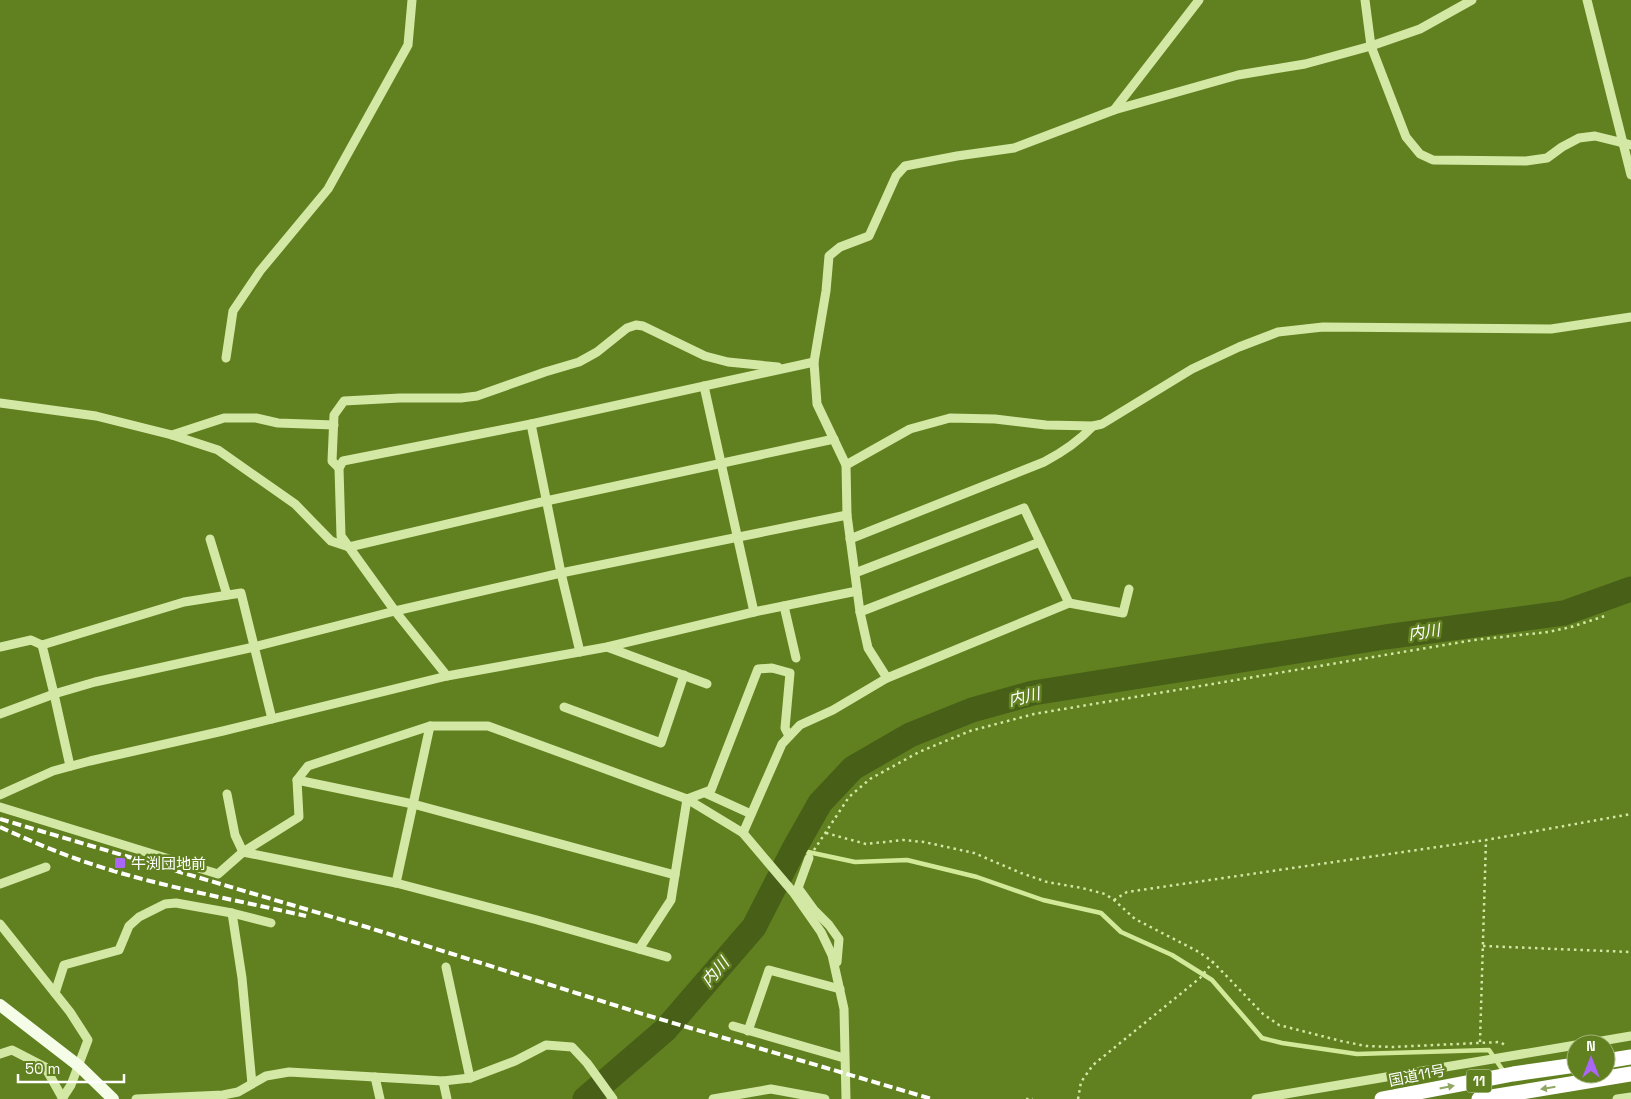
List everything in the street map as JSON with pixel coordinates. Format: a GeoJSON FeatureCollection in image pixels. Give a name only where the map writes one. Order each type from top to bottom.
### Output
{"type":"FeatureCollection","features":[{"type":"Feature","properties":{"kind":"highway"},"geometry":{"type":"LineString","coordinates":[[1616,1059],[1631,1057]]}},
{"type":"Feature","properties":{"kind":"highway","name":"国道11号"},"geometry":{"type":"LineString","coordinates":[[1382,1099],[1513,1074],[1566,1066]]}},
{"type":"Feature","properties":{"kind":"highway","name":"11"},"geometry":{"type":"LineString","coordinates":[[1479,1099],[1631,1074]]}},
{"type":"Feature","properties":{"kind":"main road"},"geometry":{"type":"LineString","coordinates":[[0,1005],[79,1066],[113,1099]]}},
{"type":"Feature","properties":{"kind":"street"},"geometry":{"type":"LineString","coordinates":[[226,358],[233,311],[260,271],[328,189],[408,45],[412,0]]}},
{"type":"Feature","properties":{"kind":"street"},"geometry":{"type":"LineString","coordinates":[[1114,110],[1199,0]]}},
{"type":"Feature","properties":{"kind":"street"},"geometry":{"type":"LineString","coordinates":[[1365,0],[1370,46],[1406,137],[1420,154],[1433,160],[1526,162],[1547,158],[1579,138],[1595,136],[1627,144]]}},
{"type":"Feature","properties":{"kind":"street"},"geometry":{"type":"LineString","coordinates":[[887,678],[868,648],[860,612],[847,515],[846,465],[817,404],[814,362],[830,256],[840,247],[869,236],[896,176],[905,166],[1014,148],[1114,110],[1238,75],[1305,64],[1370,46],[1420,29],[1472,0]]}},
{"type":"Feature","properties":{"kind":"street"},"geometry":{"type":"LineString","coordinates":[[1588,0],[1627,144],[1631,175]]}},
{"type":"Feature","properties":{"kind":"street"},"geometry":{"type":"LineString","coordinates":[[846,465],[910,429],[950,418],[995,419],[1046,425],[1093,426],[1102,424],[1192,369],[1239,347],[1278,332],[1323,327],[1551,328],[1631,317]]}},
{"type":"Feature","properties":{"kind":"street"},"geometry":{"type":"LineString","coordinates":[[339,468],[332,461],[334,415],[344,401],[477,396],[578,362],[597,352],[627,328],[636,325],[643,326],[705,356],[728,362],[787,368]]}},
{"type":"Feature","properties":{"kind":"street"},"geometry":{"type":"LineString","coordinates":[[447,676],[395,611],[341,536],[339,468],[343,461],[531,424],[814,362]]}},
{"type":"Feature","properties":{"kind":"street"},"geometry":{"type":"LineString","coordinates":[[704,386],[754,612]]}},
{"type":"Feature","properties":{"kind":"street"},"geometry":{"type":"LineString","coordinates":[[0,403],[96,416],[172,435],[218,450],[295,504],[332,541],[349,547],[546,501],[834,439]]}},
{"type":"Feature","properties":{"kind":"street"},"geometry":{"type":"LineString","coordinates":[[172,435],[224,418],[256,418],[278,423],[334,425]]}},
{"type":"Feature","properties":{"kind":"street"},"geometry":{"type":"LineString","coordinates":[[531,424],[560,573],[580,652]]}},
{"type":"Feature","properties":{"kind":"street"},"geometry":{"type":"LineString","coordinates":[[850,539],[1044,462],[1082,438],[1093,426]]}},
{"type":"Feature","properties":{"kind":"street"},"geometry":{"type":"LineString","coordinates":[[855,573],[1024,508],[1069,603]]}},
{"type":"Feature","properties":{"kind":"street"},"geometry":{"type":"LineString","coordinates":[[0,714],[54,694],[96,682],[254,647],[395,611],[560,573],[847,515]]}},
{"type":"Feature","properties":{"kind":"street"},"geometry":{"type":"LineString","coordinates":[[210,539],[227,595]]}},
{"type":"Feature","properties":{"kind":"street"},"geometry":{"type":"LineString","coordinates":[[860,612],[1040,542]]}},
{"type":"Feature","properties":{"kind":"street"},"geometry":{"type":"LineString","coordinates":[[744,833],[782,744],[800,725],[833,710],[887,678],[1069,603],[1123,613],[1129,589]]}},
{"type":"Feature","properties":{"kind":"street"},"geometry":{"type":"LineString","coordinates":[[0,795],[53,771],[70,766],[447,676],[607,647],[754,612],[857,591]]}},
{"type":"Feature","properties":{"kind":"street"},"geometry":{"type":"LineString","coordinates":[[0,647],[31,640],[42,644],[184,602],[240,594],[272,718]]}},
{"type":"Feature","properties":{"kind":"street"},"geometry":{"type":"LineString","coordinates":[[784,606],[796,658]]}},
{"type":"Feature","properties":{"kind":"street"},"geometry":{"type":"LineString","coordinates":[[42,644],[70,766]]}},
{"type":"Feature","properties":{"kind":"street"},"geometry":{"type":"LineString","coordinates":[[607,647],[707,684]]}},
{"type":"Feature","properties":{"kind":"street"},"geometry":{"type":"LineString","coordinates":[[687,799],[711,790],[758,669],[772,668],[790,673],[784,728],[789,736]]}},
{"type":"Feature","properties":{"kind":"street"},"geometry":{"type":"LineString","coordinates":[[564,707],[661,743],[684,676]]}},
{"type":"Feature","properties":{"kind":"street"},"geometry":{"type":"LineString","coordinates":[[396,884],[430,726]]}},
{"type":"Feature","properties":{"kind":"street"},"geometry":{"type":"LineString","coordinates":[[0,808],[218,874],[243,852],[299,817],[297,780],[308,766],[430,726],[488,726],[687,799],[744,833],[793,892],[821,932],[832,955],[844,1009],[846,1099]]}},
{"type":"Feature","properties":{"kind":"street"},"geometry":{"type":"LineString","coordinates":[[297,780],[413,804],[675,876]]}},
{"type":"Feature","properties":{"kind":"street"},"geometry":{"type":"LineString","coordinates":[[705,793],[751,814]]}},
{"type":"Feature","properties":{"kind":"street"},"geometry":{"type":"LineString","coordinates":[[227,794],[235,835],[243,852]]}},
{"type":"Feature","properties":{"kind":"street"},"geometry":{"type":"LineString","coordinates":[[640,949],[671,900],[687,799]]}},
{"type":"Feature","properties":{"kind":"street"},"geometry":{"type":"LineString","coordinates":[[243,852],[396,884],[537,920],[668,958]]}},
{"type":"Feature","properties":{"kind":"street"},"geometry":{"type":"LineString","coordinates":[[809,858],[798,888],[839,939],[836,968]]}},
{"type":"Feature","properties":{"kind":"street"},"geometry":{"type":"LineString","coordinates":[[0,884],[46,867]]}},
{"type":"Feature","properties":{"kind":"street"},"geometry":{"type":"LineString","coordinates":[[55,993],[64,965],[119,950],[129,926],[152,909],[165,904],[176,903],[271,923]]}},
{"type":"Feature","properties":{"kind":"street"},"geometry":{"type":"LineString","coordinates":[[232,914],[242,978],[252,1084]]}},
{"type":"Feature","properties":{"kind":"street"},"geometry":{"type":"LineString","coordinates":[[0,924],[70,1012],[88,1040],[71,1085],[62,1099],[45,1067],[12,1050],[0,1054]]}},
{"type":"Feature","properties":{"kind":"street"},"geometry":{"type":"LineString","coordinates":[[446,967],[470,1078]]}},
{"type":"Feature","properties":{"kind":"street"},"geometry":{"type":"LineString","coordinates":[[748,1031],[769,970],[840,989]]}},
{"type":"Feature","properties":{"kind":"street"},"geometry":{"type":"LineString","coordinates":[[733,1026],[844,1058]]}},
{"type":"Feature","properties":{"kind":"street"},"geometry":{"type":"LineString","coordinates":[[1616,1039],[1631,1036]]}},
{"type":"Feature","properties":{"kind":"street"},"geometry":{"type":"LineString","coordinates":[[136,1099],[222,1095],[238,1092],[266,1076],[289,1072],[442,1081],[470,1078],[515,1061],[546,1045],[572,1047],[587,1063],[613,1099]]}},
{"type":"Feature","properties":{"kind":"street"},"geometry":{"type":"LineString","coordinates":[[1256,1099],[1566,1047]]}},
{"type":"Feature","properties":{"kind":"street"},"geometry":{"type":"LineString","coordinates":[[376,1077],[380,1099]]}},
{"type":"Feature","properties":{"kind":"street"},"geometry":{"type":"LineString","coordinates":[[442,1081],[447,1099]]}},
{"type":"Feature","properties":{"kind":"street"},"geometry":{"type":"LineString","coordinates":[[713,1099],[771,1089],[825,1099]]}},
{"type":"Feature","properties":{"kind":"street"},"geometry":{"type":"LineString","coordinates":[[1618,1099],[1631,1097]]}},
{"type":"Feature","properties":{"kind":"path"},"geometry":{"type":"LineString","coordinates":[[820,841],[849,798],[870,779],[919,752],[970,731],[1001,722],[1034,714],[1474,640],[1548,632],[1571,627],[1608,614]]}},
{"type":"Feature","properties":{"kind":"path"},"geometry":{"type":"LineString","coordinates":[[1114,900],[1127,892],[1486,840],[1631,814]]}},
{"type":"Feature","properties":{"kind":"path"},"geometry":{"type":"LineString","coordinates":[[826,833],[866,844],[902,840],[924,842],[974,854],[1047,882],[1105,894],[1135,919],[1199,952],[1213,962],[1263,1014],[1279,1025],[1366,1046],[1392,1047],[1500,1042],[1510,1048],[1515,1056]]}},
{"type":"Feature","properties":{"kind":"path"},"geometry":{"type":"LineString","coordinates":[[1480,1042],[1486,840]]}},
{"type":"Feature","properties":{"kind":"path"},"geometry":{"type":"LineString","coordinates":[[1482,946],[1631,952]]}},
{"type":"Feature","properties":{"kind":"path"},"geometry":{"type":"LineString","coordinates":[[1078,1099],[1081,1082],[1093,1065],[1200,978],[1213,962]]}},
{"type":"Feature","properties":{"kind":"path"},"geometry":{"type":"LineString","coordinates":[[1026,1099],[1033,1099]]}},
{"type":"Feature","properties":{"kind":"waterway","name":"内川"},"geometry":{"type":"LineString","coordinates":[[585,1099],[665,1030],[754,927],[820,803],[853,768],[910,735],[972,710],[1033,693],[1385,637],[1564,613],[1631,589]]}},
{"type":"Feature","properties":{"kind":"waterway"},"geometry":{"type":"LineString","coordinates":[[794,849],[855,862],[907,860],[977,877],[1043,900],[1101,913],[1121,932],[1172,955],[1212,980],[1262,1038],[1282,1043],[1357,1054],[1489,1050],[1504,1072]]}},
{"type":"Feature","properties":{"kind":"railway"},"geometry":{"type":"LineString","coordinates":[[0,819],[370,928],[646,1015],[932,1099]]}},
{"type":"Feature","properties":{"kind":"railway"},"geometry":{"type":"LineString","coordinates":[[0,827],[65,855],[102,868],[306,916]]}},
{"type":"Feature","properties":{"kind":"place","name":"牛渕団地前"},"geometry":{"type":"Point","coordinates":[120,863]}}]}
